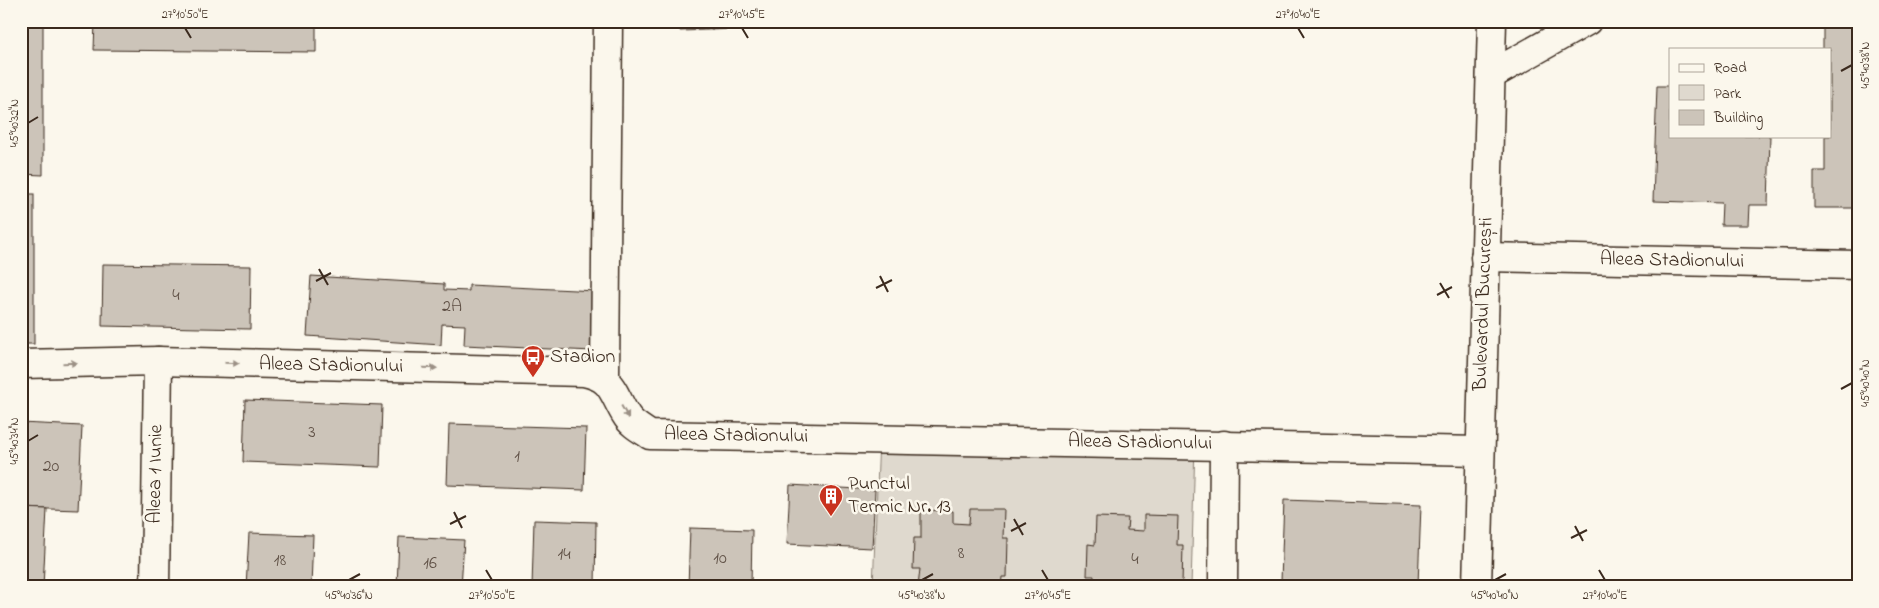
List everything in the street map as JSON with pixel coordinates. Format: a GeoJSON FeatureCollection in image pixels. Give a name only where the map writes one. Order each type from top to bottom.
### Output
{"type":"FeatureCollection","features":[{"type":"Feature","properties":{"kind":"street"},"geometry":{"type":"LineString","coordinates":[[605,379],[608,21]]}},
{"type":"Feature","properties":{"kind":"street","name":"Bulevardul București"},"geometry":{"type":"LineString","coordinates":[[1477,587],[1492,21]]}},
{"type":"Feature","properties":{"kind":"street"},"geometry":{"type":"LineString","coordinates":[[1491,75],[1587,21]]}},
{"type":"Feature","properties":{"kind":"street","name":"Aleea Stadionului"},"geometry":{"type":"LineString","coordinates":[[1485,257],[1858,265]]}},
{"type":"Feature","properties":{"kind":"street","name":"Aleea Stadionului"},"geometry":{"type":"LineString","coordinates":[[21,364],[158,361],[584,372],[605,379],[612,388],[626,416],[636,426],[650,435],[1480,451]]}},
{"type":"Feature","properties":{"kind":"street","name":"Aleea 1 Iunie"},"geometry":{"type":"LineString","coordinates":[[155,587],[158,361]]}},
{"type":"Feature","properties":{"kind":"street"},"geometry":{"type":"LineString","coordinates":[[1223,587],[1224,445]]}},
{"type":"Feature","properties":{"kind":"green space"},"geometry":{"type":"Polygon","coordinates":[[[879,439],[1195,444],[1191,587],[873,587],[879,439]]]}},
{"type":"Feature","properties":{"kind":"building"},"geometry":{"type":"Polygon","coordinates":[[[95,21],[316,21],[316,52],[94,50],[95,21]]]}},
{"type":"Feature","properties":{"kind":"building"},"geometry":{"type":"Polygon","coordinates":[[[680,21],[766,21],[766,28],[680,31],[680,21]]]}},
{"type":"Feature","properties":{"kind":"building"},"geometry":{"type":"Polygon","coordinates":[[[1823,21],[1858,21],[1858,208],[1814,208],[1814,171],[1825,171],[1825,138],[1832,138],[1832,48],[1823,48],[1823,21]]]}},
{"type":"Feature","properties":{"kind":"building"},"geometry":{"type":"Polygon","coordinates":[[[21,25],[43,25],[43,175],[21,174],[21,25]]]}},
{"type":"Feature","properties":{"kind":"building"},"geometry":{"type":"Polygon","coordinates":[[[1657,86],[1669,86],[1669,138],[1770,138],[1768,205],[1749,205],[1748,225],[1721,225],[1722,203],[1653,201],[1657,86]]]}},
{"type":"Feature","properties":{"kind":"building"},"geometry":{"type":"Polygon","coordinates":[[[21,194],[34,194],[34,344],[21,344],[21,194]]]}},
{"type":"Feature","properties":{"kind":"building"},"geometry":{"type":"Polygon","coordinates":[[[103,264],[251,266],[250,329],[102,326],[103,264]]]}},
{"type":"Feature","properties":{"kind":"building"},"geometry":{"type":"Polygon","coordinates":[[[311,276],[444,284],[444,290],[469,291],[469,285],[596,291],[593,351],[464,345],[465,325],[442,324],[441,345],[307,336],[311,276]]]}},
{"type":"Feature","properties":{"kind":"building"},"geometry":{"type":"Polygon","coordinates":[[[245,400],[382,405],[380,467],[243,462],[245,400]]]}},
{"type":"Feature","properties":{"kind":"building"},"geometry":{"type":"Polygon","coordinates":[[[21,423],[82,426],[78,510],[21,508],[21,423]]]}},
{"type":"Feature","properties":{"kind":"building"},"geometry":{"type":"Polygon","coordinates":[[[449,424],[586,428],[584,490],[447,485],[449,424]]]}},
{"type":"Feature","properties":{"kind":"building","name":"Punctul Termic Nr. 13"},"geometry":{"type":"Polygon","coordinates":[[[790,485],[875,490],[872,548],[787,544],[790,485]]]}},
{"type":"Feature","properties":{"kind":"building"},"geometry":{"type":"Polygon","coordinates":[[[1284,500],[1421,505],[1418,585],[1281,581],[1284,500]]]}},
{"type":"Feature","properties":{"kind":"building"},"geometry":{"type":"Polygon","coordinates":[[[21,508],[47,509],[43,587],[21,587],[21,508]]]}},
{"type":"Feature","properties":{"kind":"building"},"geometry":{"type":"Polygon","coordinates":[[[970,509],[1004,509],[1003,538],[1008,538],[1007,577],[1002,577],[1001,587],[918,587],[920,569],[913,569],[914,538],[921,538],[921,510],[953,511],[953,523],[969,524],[970,509]]]}},
{"type":"Feature","properties":{"kind":"building"},"geometry":{"type":"Polygon","coordinates":[[[1144,515],[1178,516],[1177,545],[1183,545],[1182,584],[1176,584],[1176,587],[1093,587],[1094,576],[1087,576],[1088,544],[1095,545],[1096,517],[1128,518],[1127,530],[1144,531],[1144,515]]]}},
{"type":"Feature","properties":{"kind":"building"},"geometry":{"type":"Polygon","coordinates":[[[534,520],[596,522],[595,587],[532,587],[534,520]]]}},
{"type":"Feature","properties":{"kind":"building"},"geometry":{"type":"Polygon","coordinates":[[[690,528],[752,530],[751,587],[688,587],[690,528]]]}},
{"type":"Feature","properties":{"kind":"building"},"geometry":{"type":"Polygon","coordinates":[[[249,533],[313,535],[311,587],[246,587],[249,533]]]}},
{"type":"Feature","properties":{"kind":"building"},"geometry":{"type":"Polygon","coordinates":[[[399,537],[464,540],[461,587],[397,587],[399,537]]]}},
{"type":"Feature","properties":{"kind":"place","name":"Stadion"},"geometry":{"type":"Point","coordinates":[533,378]}},
{"type":"Feature","properties":{"kind":"place","name":"Punctul Termic Nr. 13"},"geometry":{"type":"Point","coordinates":[831,517]}}]}
